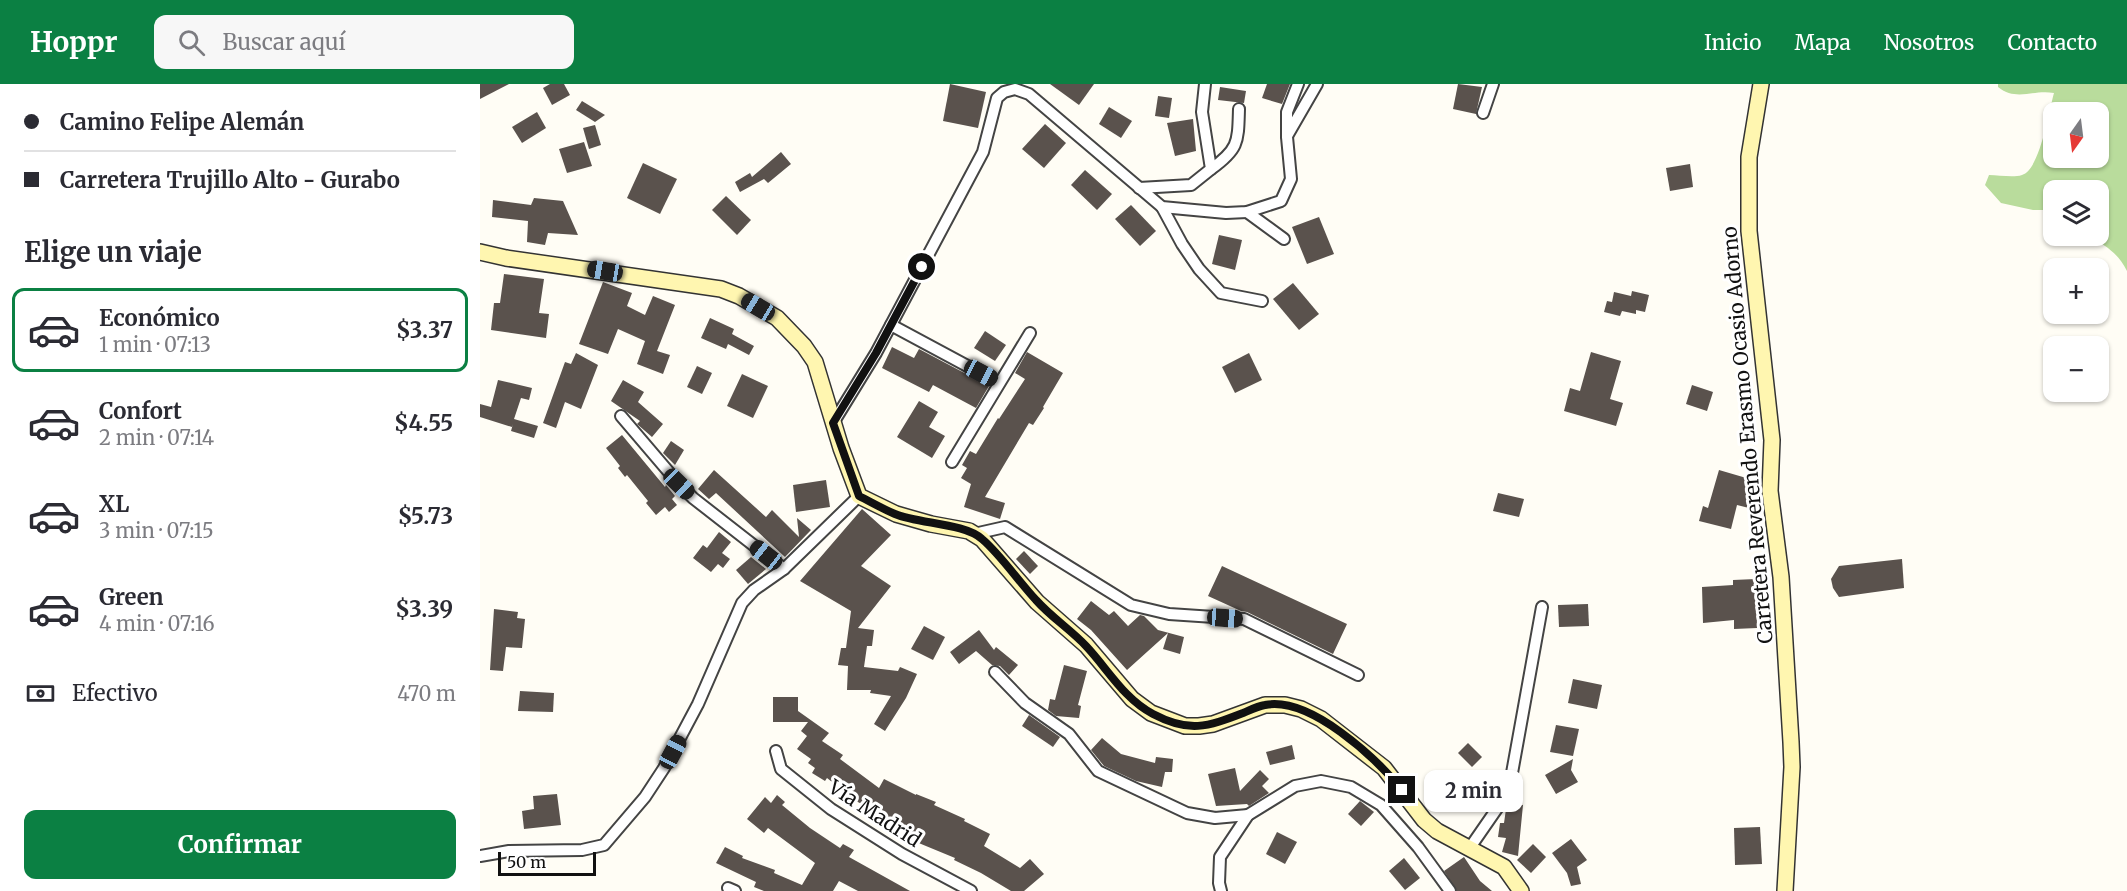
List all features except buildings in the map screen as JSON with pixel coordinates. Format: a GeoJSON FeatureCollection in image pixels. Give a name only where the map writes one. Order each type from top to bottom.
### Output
{"type":"FeatureCollection","features":[{"type":"Feature","properties":{"kind":"main road","name":"Carretera Reverendo Erasmo Ocasio Adorno"},"geometry":{"type":"LineString","coordinates":[[1761,84],[1749,157],[1749,231],[1772,440],[1770,490],[1781,578],[1791,742],[1792,767],[1785,891]]}},
{"type":"Feature","properties":{"kind":"main road"},"geometry":{"type":"LineString","coordinates":[[480,252],[506,258],[722,289],[777,318],[804,346],[815,362],[833,423],[859,496],[896,514],[930,524],[969,531],[982,539],[1037,602],[1086,645],[1132,699],[1151,713],[1185,726],[1213,724],[1265,705],[1285,705],[1301,709],[1321,719],[1384,768],[1424,820],[1437,831],[1504,867],[1521,891]]}},
{"type":"Feature","properties":{"kind":"street"},"geometry":{"type":"LineString","coordinates":[[1205,84],[1202,112],[1211,169]]}},
{"type":"Feature","properties":{"kind":"street"},"geometry":{"type":"LineString","coordinates":[[1162,207],[1226,213],[1246,212],[1281,201],[1291,180],[1287,112],[1298,84]]}},
{"type":"Feature","properties":{"kind":"street"},"geometry":{"type":"LineString","coordinates":[[1287,137],[1317,84]]}},
{"type":"Feature","properties":{"kind":"street"},"geometry":{"type":"LineString","coordinates":[[1483,113],[1493,84]]}},
{"type":"Feature","properties":{"kind":"street"},"geometry":{"type":"LineString","coordinates":[[833,423],[891,325],[983,152],[997,98],[1004,92],[1015,89],[1029,94],[1162,207],[1199,269],[1221,293],[1262,301]]}},
{"type":"Feature","properties":{"kind":"street"},"geometry":{"type":"LineString","coordinates":[[1140,188],[1191,185],[1229,156],[1238,138],[1239,109]]}},
{"type":"Feature","properties":{"kind":"street"},"geometry":{"type":"LineString","coordinates":[[1246,212],[1284,239]]}},
{"type":"Feature","properties":{"kind":"street"},"geometry":{"type":"LineString","coordinates":[[891,325],[999,382]]}},
{"type":"Feature","properties":{"kind":"street"},"geometry":{"type":"LineString","coordinates":[[952,462],[1030,333]]}},
{"type":"Feature","properties":{"kind":"street"},"geometry":{"type":"LineString","coordinates":[[621,416],[693,498],[784,568]]}},
{"type":"Feature","properties":{"kind":"street"},"geometry":{"type":"LineString","coordinates":[[480,856],[509,851],[582,850],[604,845],[645,797],[664,768],[698,704],[742,603],[754,590],[784,568],[859,496]]}},
{"type":"Feature","properties":{"kind":"street"},"geometry":{"type":"LineString","coordinates":[[974,534],[1005,527],[1131,605],[1169,614],[1244,619],[1358,675]]}},
{"type":"Feature","properties":{"kind":"street"},"geometry":{"type":"LineString","coordinates":[[1469,849],[1505,797],[1512,773],[1542,607]]}},
{"type":"Feature","properties":{"kind":"street"},"geometry":{"type":"LineString","coordinates":[[994,672],[1025,703],[1069,734],[1098,771],[1187,813],[1215,818],[1248,815]]}},
{"type":"Feature","properties":{"kind":"street","name":"Vía Madrid"},"geometry":{"type":"LineString","coordinates":[[776,751],[781,770],[831,809],[902,854],[970,891]]}},
{"type":"Feature","properties":{"kind":"street"},"geometry":{"type":"LineString","coordinates":[[1221,891],[1220,857],[1248,815],[1295,786],[1321,781],[1351,787],[1382,805],[1418,847],[1450,891]]}},
{"type":"Feature","properties":{"kind":"green space"},"geometry":{"type":"Polygon","coordinates":[[[1998,84],[2127,84],[2127,271],[2120,259],[2105,246],[2109,246],[2109,180],[2043,180],[2043,210],[2001,203],[1985,185],[1989,175],[2018,176],[2028,171],[2039,151],[2043,136],[2043,168],[2109,168],[2109,102],[2052,102],[2054,93],[2012,94],[1998,87],[1998,84]]]}},
{"type":"Feature","properties":{"kind":"route"},"geometry":{"type":"LineString","coordinates":[[922,267],[876,353],[833,423],[859,496],[896,514],[930,524],[969,531],[982,539],[1037,602],[1086,645],[1132,699],[1151,713],[1185,726],[1199,726],[1213,724],[1265,705],[1285,705],[1301,709],[1321,719],[1384,768],[1402,790]]}}]}
